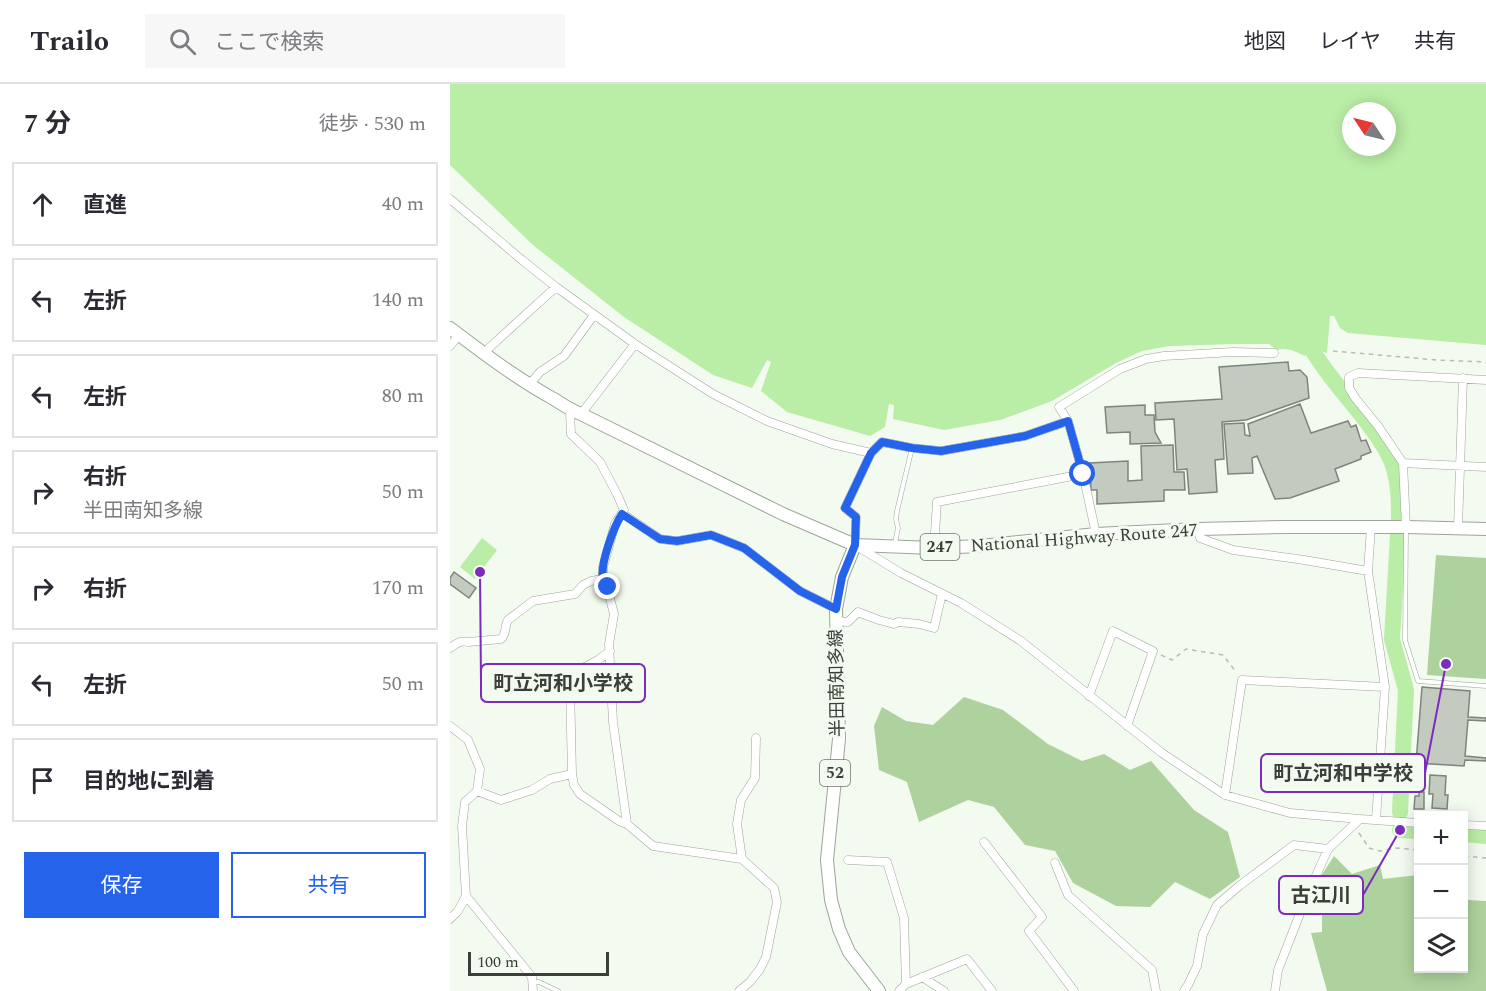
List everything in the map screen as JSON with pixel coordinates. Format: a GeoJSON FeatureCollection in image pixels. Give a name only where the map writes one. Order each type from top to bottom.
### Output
{"type":"FeatureCollection","features":[{"type":"Feature","properties":{"kind":"main road","name":"National Highway Route 247"},"geometry":{"type":"LineString","coordinates":[[454,332],[529,385],[576,412],[783,514],[855,545],[934,548],[980,546],[1096,534],[1198,529],[1371,527],[1486,529]]}},
{"type":"Feature","properties":{"kind":"main road","name":"半田南知多線"},"geometry":{"type":"LineString","coordinates":[[855,545],[842,577],[836,615],[839,739],[827,860],[831,900],[839,930],[849,952],[879,991]]}},
{"type":"Feature","properties":{"kind":"street"},"geometry":{"type":"LineString","coordinates":[[450,212],[453,202],[556,287],[635,344],[713,394],[768,421],[832,444],[871,453]]}},
{"type":"Feature","properties":{"kind":"street"},"geometry":{"type":"LineString","coordinates":[[485,354],[556,287]]}},
{"type":"Feature","properties":{"kind":"street"},"geometry":{"type":"LineString","coordinates":[[529,385],[540,372],[564,356],[594,315]]}},
{"type":"Feature","properties":{"kind":"street"},"geometry":{"type":"LineString","coordinates":[[450,346],[454,332]]}},
{"type":"Feature","properties":{"kind":"street"},"geometry":{"type":"LineString","coordinates":[[627,825],[613,722],[610,651],[614,614],[608,587],[603,579],[603,567],[615,524],[624,510],[600,462],[571,434],[576,412],[635,344]]}},
{"type":"Feature","properties":{"kind":"street"},"geometry":{"type":"LineString","coordinates":[[1096,534],[1083,474],[1068,421],[1059,407],[1120,369],[1146,359],[1233,352],[1274,353]]}},
{"type":"Feature","properties":{"kind":"street"},"geometry":{"type":"LineString","coordinates":[[1406,527],[1403,463],[1349,388],[1349,377],[1358,373],[1486,380]]}},
{"type":"Feature","properties":{"kind":"street"},"geometry":{"type":"LineString","coordinates":[[1458,528],[1463,378]]}},
{"type":"Feature","properties":{"kind":"street"},"geometry":{"type":"LineString","coordinates":[[1068,421],[1025,436],[941,451],[882,442],[871,453],[845,508],[856,517],[855,545],[901,573],[961,603],[1021,641],[1162,753],[1225,795],[1290,813],[1357,822],[1376,820],[1414,823]]}},
{"type":"Feature","properties":{"kind":"street"},"geometry":{"type":"LineString","coordinates":[[1403,463],[1486,467]]}},
{"type":"Feature","properties":{"kind":"street"},"geometry":{"type":"LineString","coordinates":[[934,548],[937,502],[1083,474]]}},
{"type":"Feature","properties":{"kind":"street"},"geometry":{"type":"LineString","coordinates":[[622,514],[660,539],[677,541],[711,535],[744,548],[800,591],[848,622],[858,612],[894,624],[898,622],[920,624],[934,628],[940,598],[943,594]]}},
{"type":"Feature","properties":{"kind":"street"},"geometry":{"type":"LineString","coordinates":[[1371,527],[1368,572],[1385,687],[1376,820]]}},
{"type":"Feature","properties":{"kind":"street"},"geometry":{"type":"LineString","coordinates":[[1198,529],[1200,538],[1233,550],[1368,572]]}},
{"type":"Feature","properties":{"kind":"street"},"geometry":{"type":"LineString","coordinates":[[450,648],[463,641],[501,639],[504,637],[508,620],[533,601],[575,594],[583,585],[603,579]]}},
{"type":"Feature","properties":{"kind":"street"},"geometry":{"type":"LineString","coordinates":[[1089,696],[1113,631],[1154,651],[1127,726]]}},
{"type":"Feature","properties":{"kind":"street"},"geometry":{"type":"LineString","coordinates":[[610,651],[579,670],[570,685],[574,785],[580,794],[627,825],[653,846],[742,859],[774,888],[777,902],[766,957],[750,982],[739,991]]}},
{"type":"Feature","properties":{"kind":"street"},"geometry":{"type":"LineString","coordinates":[[1225,795],[1242,680],[1385,687]]}},
{"type":"Feature","properties":{"kind":"street"},"geometry":{"type":"LineString","coordinates":[[450,726],[468,740],[480,769],[477,791],[465,802],[462,825],[466,896],[458,911],[450,919]]}},
{"type":"Feature","properties":{"kind":"street"},"geometry":{"type":"LineString","coordinates":[[742,859],[737,824],[741,800],[755,778],[756,738]]}},
{"type":"Feature","properties":{"kind":"street"},"geometry":{"type":"LineString","coordinates":[[477,791],[501,800],[532,790],[550,779],[572,774]]}},
{"type":"Feature","properties":{"kind":"street"},"geometry":{"type":"LineString","coordinates":[[1275,991],[1278,970],[1328,849],[1357,822]]}},
{"type":"Feature","properties":{"kind":"street"},"geometry":{"type":"LineString","coordinates":[[1468,825],[1486,826]]}},
{"type":"Feature","properties":{"kind":"street"},"geometry":{"type":"LineString","coordinates":[[984,842],[1042,917],[1029,931],[1074,991]]}},
{"type":"Feature","properties":{"kind":"street"},"geometry":{"type":"LineString","coordinates":[[1184,991],[1197,966],[1203,933],[1217,905],[1294,845],[1328,849]]}},
{"type":"Feature","properties":{"kind":"street"},"geometry":{"type":"LineString","coordinates":[[848,860],[887,862],[904,918],[906,984]]}},
{"type":"Feature","properties":{"kind":"street"},"geometry":{"type":"LineString","coordinates":[[1055,863],[1068,895],[1152,970],[1156,991]]}},
{"type":"Feature","properties":{"kind":"street"},"geometry":{"type":"LineString","coordinates":[[466,896],[532,978],[533,991]]}},
{"type":"Feature","properties":{"kind":"street"},"geometry":{"type":"LineString","coordinates":[[899,991],[906,984],[967,959],[992,991]]}},
{"type":"Feature","properties":{"kind":"street"},"geometry":{"type":"LineString","coordinates":[[922,977],[944,991]]}},
{"type":"Feature","properties":{"kind":"lane"},"geometry":{"type":"LineString","coordinates":[[895,547],[898,528],[897,511],[912,448]]}},
{"type":"Feature","properties":{"kind":"lane"},"geometry":{"type":"LineString","coordinates":[[1406,527],[1406,640],[1418,681],[1486,686]]}},
{"type":"Feature","properties":{"kind":"lane"},"geometry":{"type":"LineString","coordinates":[[533,982],[539,982],[558,991]]}},
{"type":"Feature","properties":{"kind":"path"},"geometry":{"type":"LineString","coordinates":[[1333,351],[1486,362]]}},
{"type":"Feature","properties":{"kind":"path"},"geometry":{"type":"LineString","coordinates":[[1154,651],[1172,660],[1186,650],[1223,655],[1242,680]]}},
{"type":"Feature","properties":{"kind":"path"},"geometry":{"type":"LineString","coordinates":[[1357,822],[1369,848],[1414,850]]}},
{"type":"Feature","properties":{"kind":"path"},"geometry":{"type":"LineString","coordinates":[[1468,856],[1486,858]]}},
{"type":"Feature","properties":{"kind":"shaded area"},"geometry":{"type":"Polygon","coordinates":[[[450,84],[1486,84],[1486,345],[1348,333],[1340,328],[1334,316],[1330,316],[1327,353],[1311,348],[1305,356],[1288,350],[1277,350],[1269,344],[1169,346],[1142,351],[1116,363],[1052,401],[1000,420],[944,430],[893,419],[894,405],[889,404],[885,427],[870,436],[787,412],[761,391],[771,362],[767,360],[752,388],[713,375],[624,317],[533,245],[450,165],[450,84]]]}},
{"type":"Feature","properties":{"kind":"shaded area"},"geometry":{"type":"Polygon","coordinates":[[[482,538],[497,550],[475,579],[460,567],[482,538]]]}},
{"type":"Feature","properties":{"kind":"shaded area"},"geometry":{"type":"Polygon","coordinates":[[[1436,555],[1486,558],[1486,679],[1427,675],[1436,555]]]}},
{"type":"Feature","properties":{"kind":"shaded area"},"geometry":{"type":"Polygon","coordinates":[[[964,697],[1003,710],[1048,744],[1082,761],[1104,754],[1130,770],[1151,761],[1194,810],[1228,832],[1240,877],[1210,899],[1175,882],[1150,907],[1116,906],[1073,883],[1055,851],[1025,845],[994,807],[968,800],[919,822],[907,782],[879,770],[874,726],[882,707],[906,721],[933,725],[964,697]]]}},
{"type":"Feature","properties":{"kind":"shaded area"},"geometry":{"type":"Polygon","coordinates":[[[1334,856],[1352,874],[1380,865],[1383,879],[1414,875],[1414,973],[1468,973],[1468,899],[1486,901],[1486,991],[1327,991],[1311,933],[1322,932],[1322,908],[1310,906],[1321,876],[1334,856]]]}},
{"type":"Feature","properties":{"kind":"building"},"geometry":{"type":"Polygon","coordinates":[[[1288,362],[1289,371],[1300,370],[1307,377],[1309,398],[1246,420],[1222,422],[1224,459],[1215,460],[1217,492],[1189,494],[1187,469],[1177,470],[1174,419],[1156,420],[1155,403],[1222,399],[1219,367],[1288,362]]]}},
{"type":"Feature","properties":{"kind":"building"},"geometry":{"type":"Polygon","coordinates":[[[1300,404],[1311,433],[1348,421],[1351,427],[1356,425],[1361,441],[1366,440],[1371,452],[1361,456],[1361,459],[1335,469],[1339,481],[1290,498],[1275,499],[1257,456],[1252,458],[1253,473],[1228,474],[1224,424],[1244,423],[1245,435],[1250,436],[1248,424],[1300,404]]]}},
{"type":"Feature","properties":{"kind":"building"},"geometry":{"type":"Polygon","coordinates":[[[1145,405],[1145,415],[1154,415],[1155,432],[1161,443],[1130,444],[1130,432],[1107,433],[1105,407],[1145,405]]]}},
{"type":"Feature","properties":{"kind":"building"},"geometry":{"type":"Polygon","coordinates":[[[1173,445],[1174,472],[1184,472],[1185,490],[1164,490],[1164,501],[1097,504],[1097,490],[1091,490],[1090,463],[1128,461],[1128,481],[1142,480],[1141,446],[1173,445]]]}},
{"type":"Feature","properties":{"kind":"building"},"geometry":{"type":"Polygon","coordinates":[[[454,572],[476,588],[469,598],[450,584],[450,578],[454,572]]]}},
{"type":"Feature","properties":{"kind":"building"},"geometry":{"type":"Polygon","coordinates":[[[1422,687],[1470,691],[1468,717],[1486,718],[1486,721],[1468,720],[1465,756],[1486,758],[1486,761],[1465,760],[1464,766],[1416,763],[1422,687]]]}},
{"type":"Feature","properties":{"kind":"building"},"geometry":{"type":"Polygon","coordinates":[[[1430,775],[1446,776],[1447,809],[1432,808],[1433,794],[1429,794],[1430,775]]]}},
{"type":"Feature","properties":{"kind":"building"},"geometry":{"type":"Polygon","coordinates":[[[1419,792],[1424,792],[1424,809],[1414,809],[1415,796],[1419,796],[1419,792]]]}},
{"type":"Feature","properties":{"kind":"waterway"},"geometry":{"type":"LineString","coordinates":[[1311,348],[1387,451],[1397,481],[1399,519]]}},
{"type":"Feature","properties":{"kind":"waterway"},"geometry":{"type":"LineString","coordinates":[[1398,535],[1392,639],[1406,690],[1400,812]]}},
{"type":"Feature","properties":{"kind":"waterway"},"geometry":{"type":"LineString","coordinates":[[1400,830],[1414,831]]}},
{"type":"Feature","properties":{"kind":"waterway"},"geometry":{"type":"LineString","coordinates":[[1468,834],[1486,836]]}},
{"type":"Feature","properties":{"kind":"place","name":"町立河和小学校"},"geometry":{"type":"Point","coordinates":[480,572]}},
{"type":"Feature","properties":{"kind":"place","name":"町立河和中学校"},"geometry":{"type":"Point","coordinates":[1446,664]}},
{"type":"Feature","properties":{"kind":"place","name":"古江川"},"geometry":{"type":"Point","coordinates":[1400,830]}},
{"type":"Feature","properties":{"kind":"route"},"geometry":{"type":"LineString","coordinates":[[608,587],[603,579],[603,567],[615,524],[622,514],[660,539],[677,541],[711,535],[744,548],[800,591],[836,609],[842,577],[855,545],[856,517],[845,508],[871,453],[882,442],[941,451],[1025,436],[1068,421],[1083,474]]}}]}
